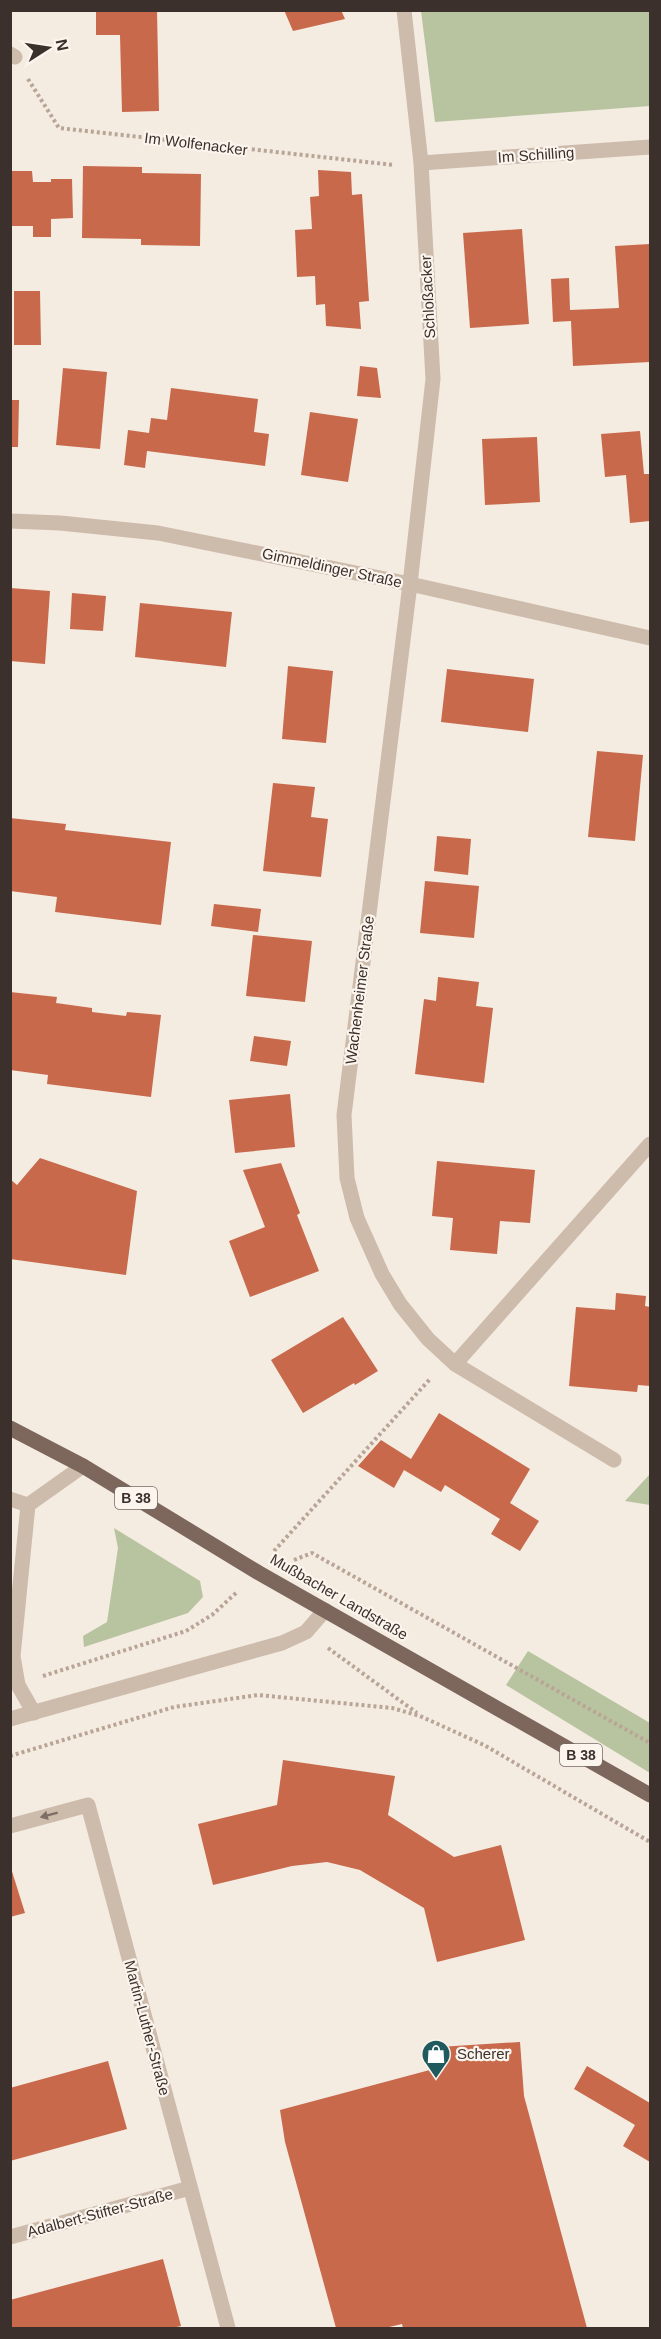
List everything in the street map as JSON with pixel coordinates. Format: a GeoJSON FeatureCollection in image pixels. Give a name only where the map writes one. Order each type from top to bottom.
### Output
{"type":"FeatureCollection","features":[{"type":"Feature","properties":{"kind":"main road","name":"Mußbacher Landstraße"},"geometry":{"type":"LineString","coordinates":[[10,1428],[83,1466],[260,1573],[651,1795]]}},
{"type":"Feature","properties":{"kind":"street","name":"Schloßacker"},"geometry":{"type":"LineString","coordinates":[[404,10],[421,163],[433,379],[410,584]]}},
{"type":"Feature","properties":{"kind":"street","name":"Im Schilling"},"geometry":{"type":"LineString","coordinates":[[421,163],[651,147]]}},
{"type":"Feature","properties":{"kind":"street","name":"Gimmeldinger Straße"},"geometry":{"type":"LineString","coordinates":[[10,521],[60,523],[158,533],[410,584],[651,638]]}},
{"type":"Feature","properties":{"kind":"street","name":"Wachenheimer Straße"},"geometry":{"type":"LineString","coordinates":[[410,584],[344,1115],[347,1178],[357,1218],[382,1274],[400,1304],[428,1339],[452,1361],[614,1460]]}},
{"type":"Feature","properties":{"kind":"street"},"geometry":{"type":"LineString","coordinates":[[452,1361],[651,1144]]}},
{"type":"Feature","properties":{"kind":"street"},"geometry":{"type":"LineString","coordinates":[[34,1713],[18,1684],[12,1656],[28,1504],[83,1466]]}},
{"type":"Feature","properties":{"kind":"street"},"geometry":{"type":"LineString","coordinates":[[10,1499],[28,1504]]}},
{"type":"Feature","properties":{"kind":"street"},"geometry":{"type":"LineString","coordinates":[[10,1719],[282,1643],[306,1632],[325,1610]]}},
{"type":"Feature","properties":{"kind":"street","name":"Martin-Luther-Straße"},"geometry":{"type":"LineString","coordinates":[[10,1826],[88,1805],[228,2328]]}},
{"type":"Feature","properties":{"kind":"street","name":"Adalbert-Stifter-Straße"},"geometry":{"type":"LineString","coordinates":[[10,2237],[190,2188]]}},
{"type":"Feature","properties":{"kind":"path","name":"Im Wolfenacker"},"geometry":{"type":"LineString","coordinates":[[13,55],[59,128],[388,166],[421,163]]}},
{"type":"Feature","properties":{"kind":"path"},"geometry":{"type":"LineString","coordinates":[[18,1684],[186,1631],[212,1615],[260,1573],[279,1543],[452,1361]]}},
{"type":"Feature","properties":{"kind":"path"},"geometry":{"type":"LineString","coordinates":[[260,1573],[312,1553],[651,1743]]}},
{"type":"Feature","properties":{"kind":"path"},"geometry":{"type":"LineString","coordinates":[[10,1756],[174,1707],[258,1695],[392,1708],[420,1716],[484,1744],[651,1842]]}},
{"type":"Feature","properties":{"kind":"green space"},"geometry":{"type":"Polygon","coordinates":[[[421,11],[650,11],[650,106],[435,122],[421,11]]]}},
{"type":"Feature","properties":{"kind":"green space"},"geometry":{"type":"Polygon","coordinates":[[[650,1474],[650,1505],[625,1501],[650,1474]]]}},
{"type":"Feature","properties":{"kind":"green space"},"geometry":{"type":"Polygon","coordinates":[[[114,1528],[200,1581],[203,1597],[188,1613],[84,1647],[83,1636],[107,1622],[118,1548],[114,1528]]]}},
{"type":"Feature","properties":{"kind":"green space"},"geometry":{"type":"Polygon","coordinates":[[[528,1651],[650,1723],[650,1773],[506,1685],[528,1651]]]}},
{"type":"Feature","properties":{"kind":"building"},"geometry":{"type":"Polygon","coordinates":[[[96,10],[157,10],[159,111],[122,112],[120,35],[96,35],[96,10]]]}},
{"type":"Feature","properties":{"kind":"building"},"geometry":{"type":"Polygon","coordinates":[[[284,10],[341,10],[345,19],[293,31],[284,10]]]}},
{"type":"Feature","properties":{"kind":"building"},"geometry":{"type":"Polygon","coordinates":[[[83,166],[142,167],[142,173],[201,174],[200,246],[141,245],[141,239],[82,238],[83,166]]]}},
{"type":"Feature","properties":{"kind":"building"},"geometry":{"type":"Polygon","coordinates":[[[318,170],[351,172],[352,195],[362,194],[369,301],[359,302],[361,329],[326,326],[325,304],[316,305],[315,276],[297,277],[295,230],[312,229],[310,197],[319,196],[318,170]]]}},
{"type":"Feature","properties":{"kind":"building"},"geometry":{"type":"Polygon","coordinates":[[[10,171],[32,171],[33,182],[72,179],[73,218],[51,219],[51,237],[33,237],[33,226],[10,226],[10,171]]]}},
{"type":"Feature","properties":{"kind":"building"},"geometry":{"type":"Polygon","coordinates":[[[522,229],[529,324],[470,328],[463,233],[522,229]]]}},
{"type":"Feature","properties":{"kind":"building"},"geometry":{"type":"Polygon","coordinates":[[[650,244],[650,362],[573,366],[571,321],[553,322],[551,279],[569,278],[570,310],[619,308],[615,246],[650,244]]]}},
{"type":"Feature","properties":{"kind":"building"},"geometry":{"type":"Polygon","coordinates":[[[14,291],[40,291],[41,345],[14,345],[14,291]]]}},
{"type":"Feature","properties":{"kind":"building"},"geometry":{"type":"Polygon","coordinates":[[[360,366],[377,368],[381,398],[357,396],[360,366]]]}},
{"type":"Feature","properties":{"kind":"building"},"geometry":{"type":"Polygon","coordinates":[[[63,368],[107,372],[100,449],[56,445],[63,368]]]}},
{"type":"Feature","properties":{"kind":"building"},"geometry":{"type":"Polygon","coordinates":[[[171,388],[258,399],[254,432],[269,434],[265,466],[147,451],[145,468],[124,465],[128,430],[149,433],[151,418],[167,420],[171,388]]]}},
{"type":"Feature","properties":{"kind":"building"},"geometry":{"type":"Polygon","coordinates":[[[10,400],[19,400],[18,447],[10,447],[10,400]]]}},
{"type":"Feature","properties":{"kind":"building"},"geometry":{"type":"Polygon","coordinates":[[[310,412],[358,419],[348,482],[301,475],[310,412]]]}},
{"type":"Feature","properties":{"kind":"building"},"geometry":{"type":"Polygon","coordinates":[[[640,431],[644,474],[650,474],[650,521],[630,523],[626,475],[605,477],[601,434],[640,431]]]}},
{"type":"Feature","properties":{"kind":"building"},"geometry":{"type":"Polygon","coordinates":[[[537,437],[540,502],[485,505],[482,439],[537,437]]]}},
{"type":"Feature","properties":{"kind":"building"},"geometry":{"type":"Polygon","coordinates":[[[10,588],[50,591],[45,664],[10,661],[10,588]]]}},
{"type":"Feature","properties":{"kind":"building"},"geometry":{"type":"Polygon","coordinates":[[[72,593],[106,596],[103,631],[70,629],[72,593]]]}},
{"type":"Feature","properties":{"kind":"building"},"geometry":{"type":"Polygon","coordinates":[[[140,603],[232,612],[226,667],[135,657],[140,603]]]}},
{"type":"Feature","properties":{"kind":"building"},"geometry":{"type":"Polygon","coordinates":[[[288,666],[333,671],[326,743],[282,739],[288,666]]]}},
{"type":"Feature","properties":{"kind":"building"},"geometry":{"type":"Polygon","coordinates":[[[447,669],[534,679],[528,732],[441,722],[447,669]]]}},
{"type":"Feature","properties":{"kind":"building"},"geometry":{"type":"Polygon","coordinates":[[[597,751],[643,755],[635,841],[588,837],[597,751]]]}},
{"type":"Feature","properties":{"kind":"building"},"geometry":{"type":"Polygon","coordinates":[[[273,783],[315,787],[311,817],[328,819],[321,877],[263,871],[273,783]]]}},
{"type":"Feature","properties":{"kind":"building"},"geometry":{"type":"Polygon","coordinates":[[[10,818],[66,824],[65,830],[171,842],[161,925],[55,912],[57,897],[10,891],[10,818]]]}},
{"type":"Feature","properties":{"kind":"building"},"geometry":{"type":"Polygon","coordinates":[[[437,836],[471,839],[468,875],[434,871],[437,836]]]}},
{"type":"Feature","properties":{"kind":"building"},"geometry":{"type":"Polygon","coordinates":[[[425,881],[479,886],[474,938],[420,933],[425,881]]]}},
{"type":"Feature","properties":{"kind":"building"},"geometry":{"type":"Polygon","coordinates":[[[214,904],[261,909],[258,932],[211,926],[214,904]]]}},
{"type":"Feature","properties":{"kind":"building"},"geometry":{"type":"Polygon","coordinates":[[[253,935],[312,941],[305,1002],[246,996],[253,935]]]}},
{"type":"Feature","properties":{"kind":"building"},"geometry":{"type":"Polygon","coordinates":[[[438,977],[479,982],[476,1006],[493,1008],[484,1083],[415,1074],[424,999],[436,1001],[438,977]]]}},
{"type":"Feature","properties":{"kind":"building"},"geometry":{"type":"Polygon","coordinates":[[[10,992],[57,997],[56,1003],[92,1008],[92,1012],[126,1016],[127,1012],[161,1015],[151,1097],[47,1084],[48,1075],[10,1070],[10,992]]]}},
{"type":"Feature","properties":{"kind":"building"},"geometry":{"type":"Polygon","coordinates":[[[254,1036],[291,1041],[287,1066],[250,1061],[254,1036]]]}},
{"type":"Feature","properties":{"kind":"building"},"geometry":{"type":"Polygon","coordinates":[[[290,1094],[295,1147],[235,1153],[229,1100],[290,1094]]]}},
{"type":"Feature","properties":{"kind":"building"},"geometry":{"type":"Polygon","coordinates":[[[40,1158],[137,1191],[126,1275],[10,1259],[10,1179],[17,1185],[40,1158]]]}},
{"type":"Feature","properties":{"kind":"building"},"geometry":{"type":"Polygon","coordinates":[[[437,1161],[535,1170],[530,1223],[500,1221],[497,1254],[450,1250],[453,1218],[432,1216],[437,1161]]]}},
{"type":"Feature","properties":{"kind":"building"},"geometry":{"type":"Polygon","coordinates":[[[281,1163],[300,1213],[297,1215],[319,1271],[250,1297],[229,1241],[265,1227],[243,1170],[281,1163]]]}},
{"type":"Feature","properties":{"kind":"building"},"geometry":{"type":"Polygon","coordinates":[[[616,1293],[646,1296],[645,1306],[650,1307],[650,1386],[638,1385],[637,1392],[569,1386],[576,1307],[615,1310],[616,1293]]]}},
{"type":"Feature","properties":{"kind":"building"},"geometry":{"type":"Polygon","coordinates":[[[343,1317],[378,1371],[303,1413],[271,1360],[343,1317]]]}},
{"type":"Feature","properties":{"kind":"building"},"geometry":{"type":"Polygon","coordinates":[[[439,1413],[530,1469],[510,1503],[539,1521],[520,1551],[491,1534],[500,1519],[445,1485],[441,1492],[404,1470],[394,1488],[358,1466],[381,1440],[411,1459],[439,1413]]]}},
{"type":"Feature","properties":{"kind":"building"},"geometry":{"type":"Polygon","coordinates":[[[283,1760],[395,1776],[388,1815],[454,1857],[501,1845],[525,1940],[437,1962],[424,1908],[360,1870],[327,1862],[292,1866],[213,1885],[198,1824],[277,1805],[283,1760]]]}},
{"type":"Feature","properties":{"kind":"building"},"geometry":{"type":"Polygon","coordinates":[[[10,1865],[25,1913],[10,1917],[10,1865]]]}},
{"type":"Feature","properties":{"kind":"building"},"geometry":{"type":"Polygon","coordinates":[[[520,2042],[524,2096],[587,2328],[403,2328],[402,2324],[385,2328],[336,2328],[285,2142],[280,2110],[441,2067],[439,2047],[520,2042]]]}},
{"type":"Feature","properties":{"kind":"building"},"geometry":{"type":"Polygon","coordinates":[[[108,2061],[127,2129],[10,2161],[10,2088],[108,2061]]]}},
{"type":"Feature","properties":{"kind":"building"},"geometry":{"type":"Polygon","coordinates":[[[587,2066],[650,2103],[650,2162],[623,2146],[635,2125],[574,2089],[587,2066]]]}},
{"type":"Feature","properties":{"kind":"building"},"geometry":{"type":"Polygon","coordinates":[[[163,2259],[181,2326],[172,2328],[10,2328],[10,2300],[163,2259]]]}},
{"type":"Feature","properties":{"kind":"place","name":"Scherer"},"geometry":{"type":"Point","coordinates":[436,2080]}}]}
